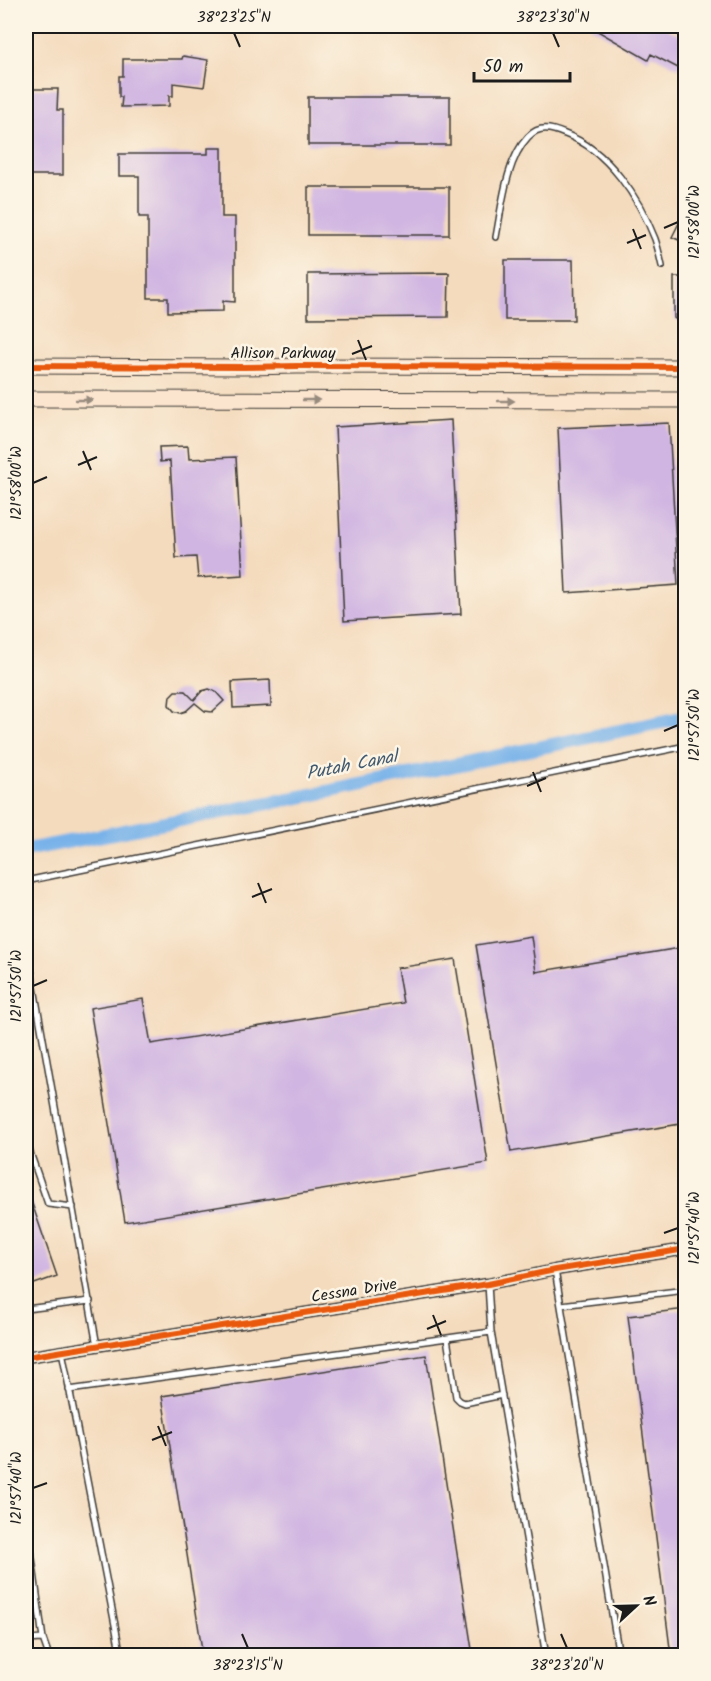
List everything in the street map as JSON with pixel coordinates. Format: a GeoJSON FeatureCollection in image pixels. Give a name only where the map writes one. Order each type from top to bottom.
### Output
{"type":"FeatureCollection","features":[{"type":"Feature","properties":{"kind":"street","name":"Allison Parkway"},"geometry":{"type":"LineString","coordinates":[[26,366],[686,367]]}},
{"type":"Feature","properties":{"kind":"street"},"geometry":{"type":"LineString","coordinates":[[26,399],[686,400]]}},
{"type":"Feature","properties":{"kind":"street","name":"Cessna Drive"},"geometry":{"type":"LineString","coordinates":[[26,1357],[488,1284],[555,1270],[686,1250]]}},
{"type":"Feature","properties":{"kind":"lane"},"geometry":{"type":"LineString","coordinates":[[496,237],[510,170],[518,152],[529,135],[539,128],[548,128],[573,136],[588,145],[612,167],[627,187],[648,224],[656,241],[662,266]]}},
{"type":"Feature","properties":{"kind":"lane"},"geometry":{"type":"LineString","coordinates":[[26,881],[686,746]]}},
{"type":"Feature","properties":{"kind":"lane"},"geometry":{"type":"LineString","coordinates":[[26,966],[30,965],[97,1346]]}},
{"type":"Feature","properties":{"kind":"lane"},"geometry":{"type":"LineString","coordinates":[[26,1141],[48,1204],[73,1207]]}},
{"type":"Feature","properties":{"kind":"lane"},"geometry":{"type":"LineString","coordinates":[[555,1270],[619,1656]]}},
{"type":"Feature","properties":{"kind":"lane"},"geometry":{"type":"LineString","coordinates":[[488,1284],[491,1332],[546,1656]]}},
{"type":"Feature","properties":{"kind":"lane"},"geometry":{"type":"LineString","coordinates":[[561,1305],[686,1290]]}},
{"type":"Feature","properties":{"kind":"lane"},"geometry":{"type":"LineString","coordinates":[[26,1309],[90,1301]]}},
{"type":"Feature","properties":{"kind":"lane"},"geometry":{"type":"LineString","coordinates":[[69,1390],[491,1332]]}},
{"type":"Feature","properties":{"kind":"lane"},"geometry":{"type":"LineString","coordinates":[[447,1338],[456,1397],[465,1403],[502,1395]]}},
{"type":"Feature","properties":{"kind":"lane"},"geometry":{"type":"LineString","coordinates":[[62,1351],[121,1656]]}},
{"type":"Feature","properties":{"kind":"lane"},"geometry":{"type":"LineString","coordinates":[[26,1514],[43,1639],[50,1656]]}},
{"type":"Feature","properties":{"kind":"lane"},"geometry":{"type":"LineString","coordinates":[[26,1640],[43,1639]]}},
{"type":"Feature","properties":{"kind":"building"},"geometry":{"type":"Polygon","coordinates":[[[589,26],[662,26],[686,39],[686,70],[651,54],[648,60],[589,26]]]}},
{"type":"Feature","properties":{"kind":"building"},"geometry":{"type":"Polygon","coordinates":[[[183,56],[208,60],[204,87],[173,83],[173,96],[169,96],[169,106],[121,107],[119,76],[123,76],[123,59],[182,59],[183,56]]]}},
{"type":"Feature","properties":{"kind":"building"},"geometry":{"type":"Polygon","coordinates":[[[26,89],[58,89],[57,110],[63,110],[63,175],[26,175],[26,89]]]}},
{"type":"Feature","properties":{"kind":"building"},"geometry":{"type":"Polygon","coordinates":[[[308,97],[450,97],[450,145],[308,145],[308,97]]]}},
{"type":"Feature","properties":{"kind":"building"},"geometry":{"type":"Polygon","coordinates":[[[208,148],[222,148],[222,217],[235,217],[235,302],[223,301],[223,311],[168,312],[168,298],[148,298],[148,217],[139,217],[139,176],[119,176],[119,154],[208,154],[208,148]]]}},
{"type":"Feature","properties":{"kind":"building"},"geometry":{"type":"Polygon","coordinates":[[[308,187],[449,187],[449,235],[308,235],[308,187]]]}},
{"type":"Feature","properties":{"kind":"building"},"geometry":{"type":"Polygon","coordinates":[[[686,209],[686,243],[672,237],[686,209]]]}},
{"type":"Feature","properties":{"kind":"building"},"geometry":{"type":"Polygon","coordinates":[[[505,260],[573,260],[574,320],[505,320],[505,260]]]}},
{"type":"Feature","properties":{"kind":"building"},"geometry":{"type":"Polygon","coordinates":[[[449,273],[448,317],[308,318],[308,274],[449,273]]]}},
{"type":"Feature","properties":{"kind":"building"},"geometry":{"type":"Polygon","coordinates":[[[674,277],[686,277],[686,321],[678,321],[674,318],[674,277]]]}},
{"type":"Feature","properties":{"kind":"building"},"geometry":{"type":"Polygon","coordinates":[[[451,420],[461,614],[344,621],[335,427],[451,420]]]}},
{"type":"Feature","properties":{"kind":"building"},"geometry":{"type":"Polygon","coordinates":[[[669,423],[678,585],[566,593],[558,428],[669,423]]]}},
{"type":"Feature","properties":{"kind":"building"},"geometry":{"type":"Polygon","coordinates":[[[188,446],[189,459],[236,457],[243,575],[198,578],[196,557],[176,558],[170,461],[160,462],[159,447],[188,446]]]}},
{"type":"Feature","properties":{"kind":"building"},"geometry":{"type":"Polygon","coordinates":[[[270,680],[271,706],[233,708],[232,682],[270,680]]]}},
{"type":"Feature","properties":{"kind":"building"},"geometry":{"type":"Polygon","coordinates":[[[209,689],[216,692],[224,701],[212,712],[205,711],[195,703],[180,713],[174,711],[169,705],[170,696],[175,691],[185,691],[194,700],[202,691],[209,689]]]}},
{"type":"Feature","properties":{"kind":"building"},"geometry":{"type":"Polygon","coordinates":[[[531,936],[536,972],[686,947],[686,1123],[511,1152],[476,945],[531,936]]]}},
{"type":"Feature","properties":{"kind":"building"},"geometry":{"type":"Polygon","coordinates":[[[455,959],[488,1163],[125,1222],[90,1008],[143,999],[151,1044],[403,1003],[397,968],[455,959]]]}},
{"type":"Feature","properties":{"kind":"building"},"geometry":{"type":"Polygon","coordinates":[[[26,1189],[57,1276],[26,1287],[26,1189]]]}},
{"type":"Feature","properties":{"kind":"building"},"geometry":{"type":"Polygon","coordinates":[[[686,1309],[686,1656],[671,1656],[628,1316],[686,1309]]]}},
{"type":"Feature","properties":{"kind":"building"},"geometry":{"type":"Polygon","coordinates":[[[426,1355],[473,1656],[203,1656],[162,1396],[426,1355]]]}},
{"type":"Feature","properties":{"kind":"waterway","name":"Putah Canal"},"geometry":{"type":"LineString","coordinates":[[26,850],[331,791],[686,717]]}},
{"type":"Feature","properties":{"kind":"cycle path"},"geometry":{"type":"LineString","coordinates":[[26,366],[686,367]]}},
{"type":"Feature","properties":{"kind":"cycle path"},"geometry":{"type":"LineString","coordinates":[[26,1357],[488,1284],[555,1270],[686,1249]]}}]}
